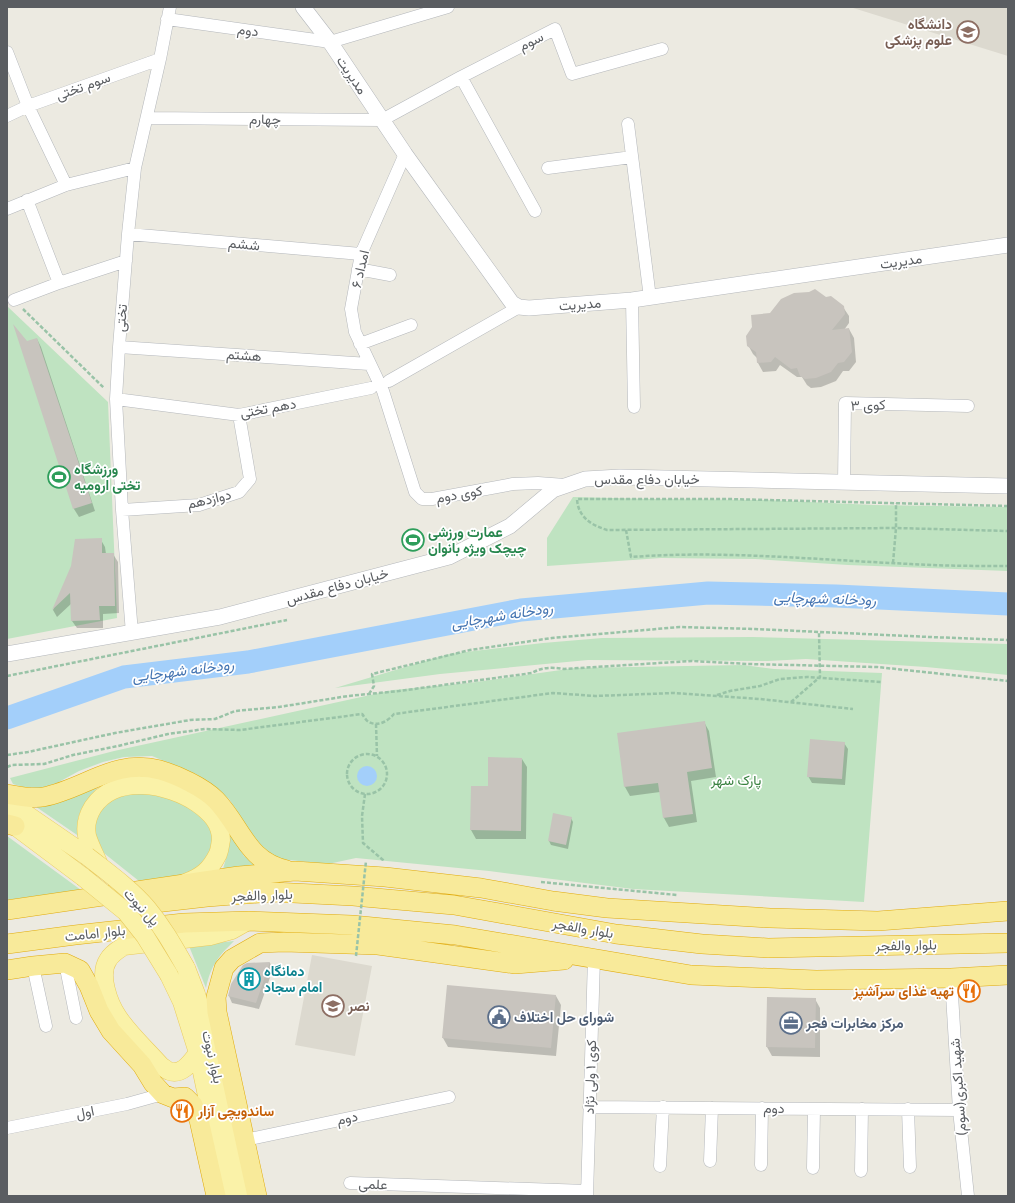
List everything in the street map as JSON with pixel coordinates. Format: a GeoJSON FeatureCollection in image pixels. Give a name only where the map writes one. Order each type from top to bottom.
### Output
{"type":"FeatureCollection","features":[{"type":"Feature","properties":{"kind":"highway"},"geometry":{"type":"LineString","coordinates":[[7,794],[41,797],[59,793],[105,773],[121,769],[139,767],[159,770],[184,780],[214,798],[229,815],[245,841],[261,859],[278,868],[295,871],[384,877],[481,888],[553,902],[607,908],[770,918],[878,921],[1008,911]]}},
{"type":"Feature","properties":{"kind":"highway"},"geometry":{"type":"LineString","coordinates":[[7,910],[239,876],[295,871]]}},
{"type":"Feature","properties":{"kind":"highway","name":"بلوار والفجر"},"geometry":{"type":"LineString","coordinates":[[160,902],[273,892],[353,896],[454,905],[616,934],[702,944],[768,948],[1008,943]]}},
{"type":"Feature","properties":{"kind":"highway","name":"بلوار امامت"},"geometry":{"type":"LineString","coordinates":[[7,921],[160,902]]}},
{"type":"Feature","properties":{"kind":"highway","name":"بلوار والفجر"},"geometry":{"type":"LineString","coordinates":[[184,924],[249,921],[352,925],[455,935],[691,976],[816,980],[951,978],[1008,975]]}},
{"type":"Feature","properties":{"kind":"highway","name":"بلوار امامت"},"geometry":{"type":"LineString","coordinates":[[7,944],[184,924]]}},
{"type":"Feature","properties":{"kind":"highway"},"geometry":{"type":"LineString","coordinates":[[257,1196],[217,1012],[216,997],[224,968],[232,959],[260,943],[284,942],[378,945],[514,964],[594,958]]}},
{"type":"Feature","properties":{"kind":"highway"},"geometry":{"type":"LineString","coordinates":[[7,970],[65,963],[80,970],[111,1031],[135,1056],[153,1083],[163,1094],[173,1098],[185,1098],[193,1105],[199,1120],[216,1196]]}},
{"type":"Feature","properties":{"kind":"main road"},"geometry":{"type":"LineString","coordinates":[[93,861],[86,825],[89,814],[101,797],[112,791],[123,788],[150,785],[164,787],[205,808],[215,819],[221,833],[220,850],[213,863],[203,875],[180,885]]}},
{"type":"Feature","properties":{"kind":"main road","name":"پل نبوت"},"geometry":{"type":"LineString","coordinates":[[7,801],[93,861],[125,887],[146,907],[162,927],[186,968]]}},
{"type":"Feature","properties":{"kind":"main road","name":"پل نبوت"},"geometry":{"type":"LineString","coordinates":[[10,824],[83,877],[126,912],[145,936],[169,975]]}},
{"type":"Feature","properties":{"kind":"main road"},"geometry":{"type":"LineString","coordinates":[[198,1054],[190,1064],[180,1071],[170,1072],[161,1066],[118,1018],[105,986],[104,976],[107,960],[114,952],[124,946],[210,936],[232,930],[249,921]]}},
{"type":"Feature","properties":{"kind":"main road","name":"بلوار نبوت"},"geometry":{"type":"LineString","coordinates":[[186,968],[206,1026],[244,1196]]}},
{"type":"Feature","properties":{"kind":"main road","name":"بلوار نبوت"},"geometry":{"type":"LineString","coordinates":[[169,975],[182,1002],[198,1054],[228,1196]]}},
{"type":"Feature","properties":{"kind":"street","name":"مدیریت"},"geometry":{"type":"LineString","coordinates":[[303,7],[330,42],[405,154],[512,303],[519,307],[529,308],[650,298],[1008,245]]}},
{"type":"Feature","properties":{"kind":"street"},"geometry":{"type":"LineString","coordinates":[[330,42],[448,7]]}},
{"type":"Feature","properties":{"kind":"street","name":"دوم"},"geometry":{"type":"LineString","coordinates":[[169,13],[330,42]]}},
{"type":"Feature","properties":{"kind":"street","name":"تختی"},"geometry":{"type":"LineString","coordinates":[[132,633],[122,510],[116,399],[119,347],[135,168],[148,118],[169,13]]}},
{"type":"Feature","properties":{"kind":"street","name":"سوم"},"geometry":{"type":"LineString","coordinates":[[382,120],[461,77],[555,29],[572,74],[662,49]]}},
{"type":"Feature","properties":{"kind":"street"},"geometry":{"type":"LineString","coordinates":[[7,52],[28,106],[66,185]]}},
{"type":"Feature","properties":{"kind":"street","name":"سوم تختی"},"geometry":{"type":"LineString","coordinates":[[7,116],[28,106],[160,59]]}},
{"type":"Feature","properties":{"kind":"street"},"geometry":{"type":"LineString","coordinates":[[461,77],[535,211]]}},
{"type":"Feature","properties":{"kind":"street","name":"چهارم"},"geometry":{"type":"LineString","coordinates":[[148,118],[382,120]]}},
{"type":"Feature","properties":{"kind":"street"},"geometry":{"type":"LineString","coordinates":[[628,124],[650,298]]}},
{"type":"Feature","properties":{"kind":"street","name":"امداد ۶"},"geometry":{"type":"LineString","coordinates":[[380,385],[355,332],[351,309],[361,254],[405,154]]}},
{"type":"Feature","properties":{"kind":"street"},"geometry":{"type":"LineString","coordinates":[[548,168],[632,158]]}},
{"type":"Feature","properties":{"kind":"street"},"geometry":{"type":"LineString","coordinates":[[7,209],[66,185],[135,168]]}},
{"type":"Feature","properties":{"kind":"street"},"geometry":{"type":"LineString","coordinates":[[27,200],[59,282]]}},
{"type":"Feature","properties":{"kind":"street","name":"ششم"},"geometry":{"type":"LineString","coordinates":[[128,234],[361,254]]}},
{"type":"Feature","properties":{"kind":"street"},"geometry":{"type":"LineString","coordinates":[[14,300],[59,282],[126,261]]}},
{"type":"Feature","properties":{"kind":"street"},"geometry":{"type":"LineString","coordinates":[[358,269],[390,275]]}},
{"type":"Feature","properties":{"kind":"street"},"geometry":{"type":"LineString","coordinates":[[632,300],[634,407]]}},
{"type":"Feature","properties":{"kind":"street","name":"دهم تختی"},"geometry":{"type":"LineString","coordinates":[[116,399],[239,415],[380,385],[519,307]]}},
{"type":"Feature","properties":{"kind":"street"},"geometry":{"type":"LineString","coordinates":[[360,344],[411,325]]}},
{"type":"Feature","properties":{"kind":"street","name":"هشتم"},"geometry":{"type":"LineString","coordinates":[[119,347],[369,364]]}},
{"type":"Feature","properties":{"kind":"street","name":"کوی دوم"},"geometry":{"type":"LineString","coordinates":[[380,385],[415,492],[422,499],[432,499],[513,484],[538,483],[568,485]]}},
{"type":"Feature","properties":{"kind":"street","name":"کوی ۳"},"geometry":{"type":"LineString","coordinates":[[844,483],[846,403],[968,406]]}},
{"type":"Feature","properties":{"kind":"street","name":"دوازدهم"},"geometry":{"type":"LineString","coordinates":[[122,510],[199,504],[239,492],[250,479],[239,415]]}},
{"type":"Feature","properties":{"kind":"street","name":"خیابان دفاع مقدس"},"geometry":{"type":"LineString","coordinates":[[7,654],[220,617],[449,557],[510,526],[552,490],[585,479],[620,477],[1008,486]]}},
{"type":"Feature","properties":{"kind":"street","name":"کوی ۱ ولی نژاد"},"geometry":{"type":"LineString","coordinates":[[587,1194],[594,958]]}},
{"type":"Feature","properties":{"kind":"street"},"geometry":{"type":"LineString","coordinates":[[65,963],[76,1018]]}},
{"type":"Feature","properties":{"kind":"street"},"geometry":{"type":"LineString","coordinates":[[33,966],[46,1026]]}},
{"type":"Feature","properties":{"kind":"street","name":"شهید اکبری(سوم)"},"geometry":{"type":"LineString","coordinates":[[951,978],[959,1110],[968,1196]]}},
{"type":"Feature","properties":{"kind":"street","name":"اول"},"geometry":{"type":"LineString","coordinates":[[7,1128],[127,1104],[163,1094]]}},
{"type":"Feature","properties":{"kind":"street","name":"دوم"},"geometry":{"type":"LineString","coordinates":[[245,1140],[449,1097]]}},
{"type":"Feature","properties":{"kind":"street","name":"دوم"},"geometry":{"type":"LineString","coordinates":[[589,1107],[959,1110]]}},
{"type":"Feature","properties":{"kind":"street"},"geometry":{"type":"LineString","coordinates":[[660,1166],[663,1107]]}},
{"type":"Feature","properties":{"kind":"street"},"geometry":{"type":"LineString","coordinates":[[710,1161],[712,1108]]}},
{"type":"Feature","properties":{"kind":"street"},"geometry":{"type":"LineString","coordinates":[[761,1165],[762,1108]]}},
{"type":"Feature","properties":{"kind":"street"},"geometry":{"type":"LineString","coordinates":[[813,1168],[814,1109]]}},
{"type":"Feature","properties":{"kind":"street"},"geometry":{"type":"LineString","coordinates":[[860,1171],[862,1109]]}},
{"type":"Feature","properties":{"kind":"street"},"geometry":{"type":"LineString","coordinates":[[908,1110],[910,1167]]}},
{"type":"Feature","properties":{"kind":"street","name":"علمی"},"geometry":{"type":"LineString","coordinates":[[350,1183],[587,1194]]}},
{"type":"Feature","properties":{"kind":"path"},"geometry":{"type":"LineString","coordinates":[[14,300],[116,399]]}},
{"type":"Feature","properties":{"kind":"path"},"geometry":{"type":"LineString","coordinates":[[1008,506],[728,499],[576,499],[579,510],[587,522],[607,530],[896,528],[1008,531]]}},
{"type":"Feature","properties":{"kind":"path"},"geometry":{"type":"LineString","coordinates":[[893,563],[896,528],[896,503]]}},
{"type":"Feature","properties":{"kind":"path"},"geometry":{"type":"LineString","coordinates":[[626,530],[631,557],[657,555],[751,556],[893,563],[1008,566]]}},
{"type":"Feature","properties":{"kind":"path"},"geometry":{"type":"LineString","coordinates":[[7,676],[287,620]]}},
{"type":"Feature","properties":{"kind":"path"},"geometry":{"type":"LineString","coordinates":[[369,694],[374,686],[372,674],[470,650],[552,638],[680,628],[1008,640]]}},
{"type":"Feature","properties":{"kind":"path"},"geometry":{"type":"LineString","coordinates":[[791,702],[820,677],[819,632]]}},
{"type":"Feature","properties":{"kind":"path"},"geometry":{"type":"LineString","coordinates":[[7,755],[115,732],[190,720],[215,719],[235,711],[280,707],[369,694],[400,692],[532,673],[538,669],[550,667],[564,669],[692,660],[748,664],[877,667],[1008,681]]}},
{"type":"Feature","properties":{"kind":"path"},"geometry":{"type":"LineString","coordinates":[[715,696],[730,691],[760,686],[780,680],[807,676],[881,682]]}},
{"type":"Feature","properties":{"kind":"path"},"geometry":{"type":"LineString","coordinates":[[7,767],[12,765],[44,764],[73,755],[168,734],[205,729],[240,730],[362,714],[368,722],[376,724],[389,720],[394,714],[553,693],[595,696],[674,693],[791,702],[853,709]]}},
{"type":"Feature","properties":{"kind":"path"},"geometry":{"type":"LineString","coordinates":[[376,724],[377,756]]}},
{"type":"Feature","properties":{"kind":"path"},"geometry":{"type":"LineString","coordinates":[[363,754],[370,754],[377,756],[382,760],[386,766],[387,773],[386,780],[378,791],[365,794],[359,793],[349,784],[346,772],[352,760],[363,754]]}},
{"type":"Feature","properties":{"kind":"path"},"geometry":{"type":"LineString","coordinates":[[365,794],[362,816],[363,843],[383,860]]}},
{"type":"Feature","properties":{"kind":"path"},"geometry":{"type":"LineString","coordinates":[[356,956],[366,861]]}},
{"type":"Feature","properties":{"kind":"path"},"geometry":{"type":"LineString","coordinates":[[362,868],[369,868]]}},
{"type":"Feature","properties":{"kind":"path"},"geometry":{"type":"LineString","coordinates":[[539,882],[679,895]]}},
{"type":"Feature","properties":{"kind":"shaded area","name":"دانشگاه علوم پزشکی"},"geometry":{"type":"Polygon","coordinates":[[[850,7],[1008,7],[1008,56],[850,7]]]}},
{"type":"Feature","properties":{"kind":"shaded area","name":"نصر"},"geometry":{"type":"Polygon","coordinates":[[[312,955],[372,966],[355,1056],[295,1045],[312,955]]]}},
{"type":"Feature","properties":{"kind":"green space","name":"ورزشگاه تختی ارومیه"},"geometry":{"type":"Polygon","coordinates":[[[7,306],[108,402],[117,618],[7,639],[7,306]]]}},
{"type":"Feature","properties":{"kind":"green space"},"geometry":{"type":"Polygon","coordinates":[[[573,497],[766,500],[874,505],[1008,507],[1008,571],[848,565],[755,559],[661,558],[547,566],[547,538],[573,497]]]}},
{"type":"Feature","properties":{"kind":"green space"},"geometry":{"type":"Polygon","coordinates":[[[752,637],[1008,644],[1008,675],[926,667],[806,659],[768,661],[588,660],[440,674],[335,688],[449,654],[602,638],[752,637]]]}},
{"type":"Feature","properties":{"kind":"green space","name":"پارک شهر"},"geometry":{"type":"Polygon","coordinates":[[[743,665],[774,669],[882,673],[864,902],[633,889],[489,871],[356,858],[328,864],[279,859],[267,852],[255,839],[229,799],[196,774],[152,756],[124,757],[103,762],[79,771],[57,783],[41,788],[23,787],[13,784],[10,778],[114,751],[393,690],[469,683],[575,668],[743,665]]]}},
{"type":"Feature","properties":{"kind":"green space"},"geometry":{"type":"Polygon","coordinates":[[[103,780],[82,808],[78,818],[80,837],[29,802],[103,780]]]}},
{"type":"Feature","properties":{"kind":"green space"},"geometry":{"type":"Polygon","coordinates":[[[162,792],[205,818],[214,837],[212,849],[196,874],[144,885],[100,850],[93,825],[95,816],[118,794],[162,792]]]}},
{"type":"Feature","properties":{"kind":"green space"},"geometry":{"type":"Polygon","coordinates":[[[226,824],[244,856],[267,869],[223,869],[227,855],[226,824]]]}},
{"type":"Feature","properties":{"kind":"green space"},"geometry":{"type":"Polygon","coordinates":[[[7,836],[81,890],[7,900],[7,836]]]}},
{"type":"Feature","properties":{"kind":"green space"},"geometry":{"type":"Polygon","coordinates":[[[234,941],[213,967],[206,988],[189,946],[234,941]]]}},
{"type":"Feature","properties":{"kind":"water"},"geometry":{"type":"Polygon","coordinates":[[[367,766],[374,769],[377,776],[374,783],[367,786],[360,783],[357,776],[360,769],[367,766]]]}},
{"type":"Feature","properties":{"kind":"building"},"geometry":{"type":"Polygon","coordinates":[[[815,289],[826,297],[831,296],[844,306],[845,314],[832,330],[849,328],[852,352],[844,362],[838,363],[831,372],[816,378],[805,379],[800,376],[797,368],[791,369],[775,357],[771,362],[757,363],[756,352],[747,346],[746,336],[752,327],[751,315],[770,313],[781,299],[794,293],[809,292],[815,289]]]}},
{"type":"Feature","properties":{"kind":"building"},"geometry":{"type":"Polygon","coordinates":[[[13,324],[27,341],[37,338],[92,503],[73,509],[13,324]]]}},
{"type":"Feature","properties":{"kind":"building"},"geometry":{"type":"Polygon","coordinates":[[[102,538],[102,553],[114,553],[115,606],[99,606],[100,620],[71,621],[70,593],[52,610],[71,566],[75,539],[102,538]]]}},
{"type":"Feature","properties":{"kind":"building"},"geometry":{"type":"Polygon","coordinates":[[[705,721],[712,768],[687,772],[693,814],[663,818],[658,783],[624,787],[617,733],[705,721]]]}},
{"type":"Feature","properties":{"kind":"building"},"geometry":{"type":"Polygon","coordinates":[[[810,739],[845,742],[842,779],[807,777],[810,739]]]}},
{"type":"Feature","properties":{"kind":"building"},"geometry":{"type":"Polygon","coordinates":[[[488,757],[522,758],[521,831],[470,830],[471,786],[488,786],[488,757]]]}},
{"type":"Feature","properties":{"kind":"building"},"geometry":{"type":"Polygon","coordinates":[[[553,813],[572,817],[566,845],[548,841],[553,813]]]}},
{"type":"Feature","properties":{"kind":"building","name":"دمانگاه امام سجاد"},"geometry":{"type":"Polygon","coordinates":[[[270,962],[256,1003],[228,996],[231,984],[243,965],[247,963],[270,962]]]}},
{"type":"Feature","properties":{"kind":"building","name":"شورای حل اختلاف"},"geometry":{"type":"Polygon","coordinates":[[[447,985],[556,995],[551,1048],[442,1038],[447,985]]]}},
{"type":"Feature","properties":{"kind":"building","name":"مرکز مخابرات فجر"},"geometry":{"type":"Polygon","coordinates":[[[767,997],[816,998],[815,1048],[766,1047],[767,997]]]}},
{"type":"Feature","properties":{"kind":"waterway","name":"رودخانه شهرچایی"},"geometry":{"type":"LineString","coordinates":[[7,718],[124,677],[248,662],[521,610],[708,593],[836,596],[1008,604]]}},
{"type":"Feature","properties":{"kind":"place","name":"دانشگاه علوم پزشکی"},"geometry":{"type":"Point","coordinates":[968,32]}},
{"type":"Feature","properties":{"kind":"place","name":"ورزشگاه تختی ارومیه"},"geometry":{"type":"Point","coordinates":[59,477]}},
{"type":"Feature","properties":{"kind":"place","name":"عمارت ورزشی چیچک ویژه بانوان"},"geometry":{"type":"Point","coordinates":[413,540]}},
{"type":"Feature","properties":{"kind":"place","name":"دمانگاه امام سجاد"},"geometry":{"type":"Point","coordinates":[249,979]}},
{"type":"Feature","properties":{"kind":"place","name":"تهیه غذای سرآشپز"},"geometry":{"type":"Point","coordinates":[969,991]}},
{"type":"Feature","properties":{"kind":"place","name":"نصر"},"geometry":{"type":"Point","coordinates":[333,1006]}},
{"type":"Feature","properties":{"kind":"place","name":"شورای حل اختلاف"},"geometry":{"type":"Point","coordinates":[499,1017]}},
{"type":"Feature","properties":{"kind":"place","name":"مرکز مخابرات فجر"},"geometry":{"type":"Point","coordinates":[791,1023]}},
{"type":"Feature","properties":{"kind":"place","name":"ساندویچی آزار"},"geometry":{"type":"Point","coordinates":[182,1111]}}]}
